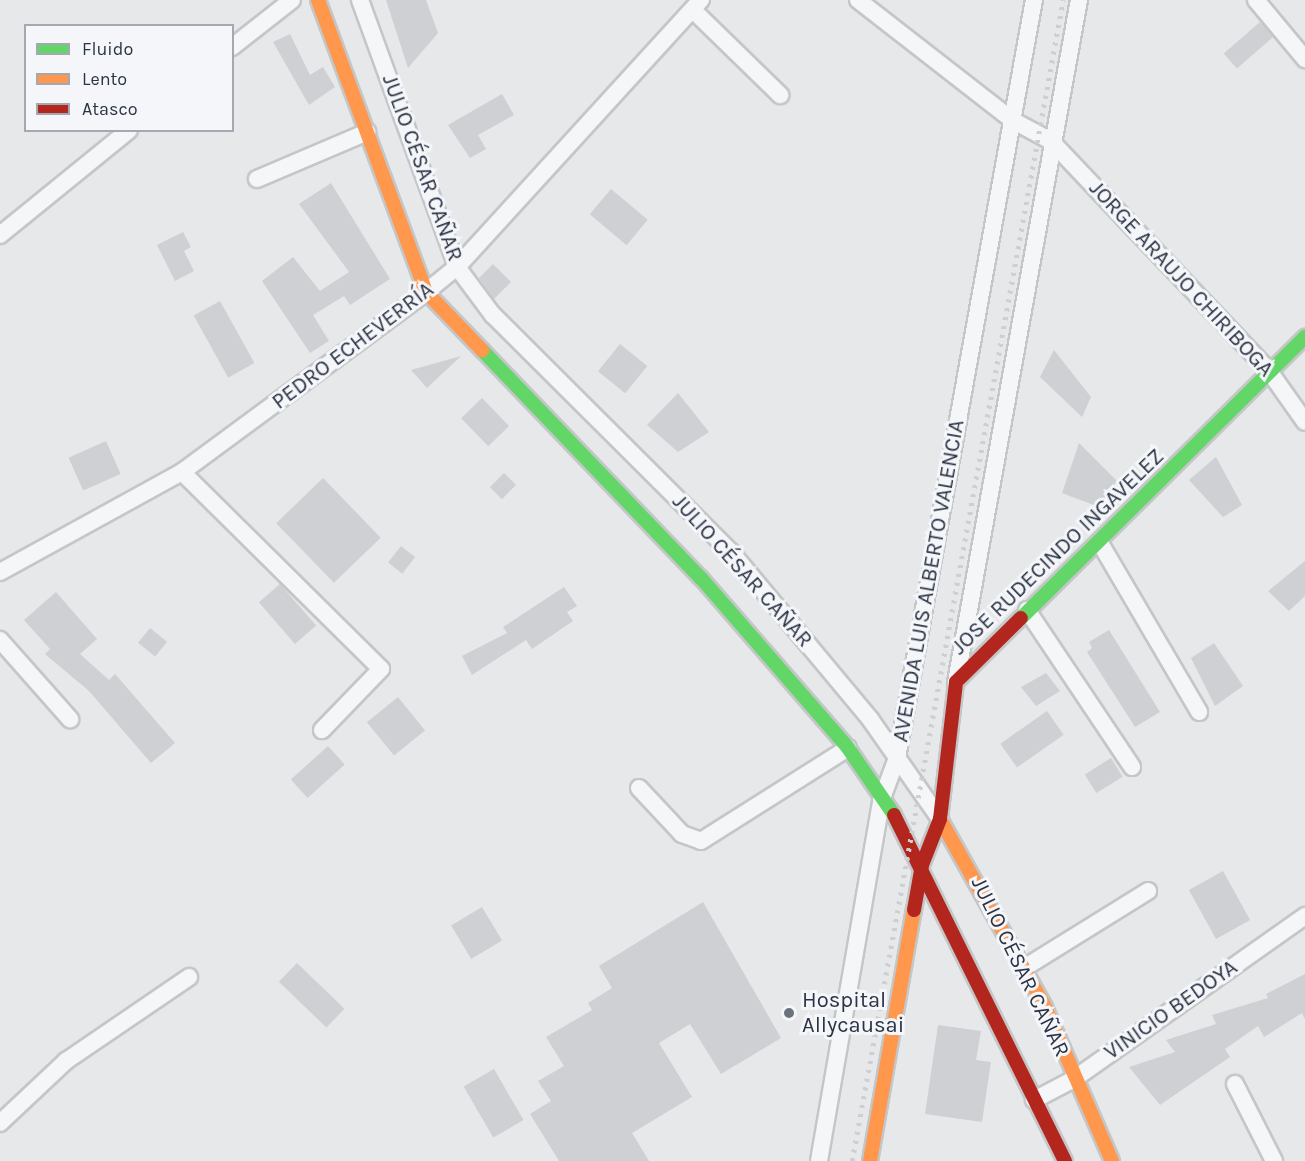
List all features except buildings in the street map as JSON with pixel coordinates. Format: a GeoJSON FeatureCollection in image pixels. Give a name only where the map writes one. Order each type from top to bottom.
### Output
{"type":"FeatureCollection","features":[{"type":"Feature","properties":{"kind":"street"},"geometry":{"type":"LineString","coordinates":[[234,45],[292,0]]}},
{"type":"Feature","properties":{"kind":"street","name":"JULIO CÉSAR CAÑAR"},"geometry":{"type":"LineString","coordinates":[[318,0],[426,292],[701,578],[848,748],[922,865],[1065,1161]]}},
{"type":"Feature","properties":{"kind":"street","name":"JULIO CÉSAR CAÑAR"},"geometry":{"type":"LineString","coordinates":[[360,0],[457,267],[492,314],[730,552],[897,758],[940,819],[1024,968],[1112,1161]]}},
{"type":"Feature","properties":{"kind":"street","name":"JORGE ARAUJO CHIRIBOGA"},"geometry":{"type":"LineString","coordinates":[[858,0],[1012,120],[1051,141],[1269,371],[1305,422]]}},
{"type":"Feature","properties":{"kind":"street","name":"AVENIDA LUIS ALBERTO VALENCIA"},"geometry":{"type":"LineString","coordinates":[[819,1161],[881,801],[897,758],[1034,0]]}},
{"type":"Feature","properties":{"kind":"street"},"geometry":{"type":"LineString","coordinates":[[956,682],[1051,141],[1079,0]]}},
{"type":"Feature","properties":{"kind":"street"},"geometry":{"type":"LineString","coordinates":[[1256,0],[1305,59]]}},
{"type":"Feature","properties":{"kind":"street"},"geometry":{"type":"LineString","coordinates":[[697,5],[780,95]]}},
{"type":"Feature","properties":{"kind":"street","name":"PEDRO ECHEVERRÍA"},"geometry":{"type":"LineString","coordinates":[[0,572],[182,472],[457,267],[697,5]]}},
{"type":"Feature","properties":{"kind":"street"},"geometry":{"type":"LineString","coordinates":[[0,235],[127,132]]}},
{"type":"Feature","properties":{"kind":"street"},"geometry":{"type":"LineString","coordinates":[[257,179],[367,132]]}},
{"type":"Feature","properties":{"kind":"street","name":"JOSE RUDECINDO INGAVELEZ"},"geometry":{"type":"LineString","coordinates":[[870,1161],[922,865],[940,819],[956,682],[1027,610],[1100,543],[1305,336]]}},
{"type":"Feature","properties":{"kind":"street"},"geometry":{"type":"LineString","coordinates":[[182,472],[381,669],[322,730]]}},
{"type":"Feature","properties":{"kind":"street"},"geometry":{"type":"LineString","coordinates":[[1100,543],[1199,712]]}},
{"type":"Feature","properties":{"kind":"street"},"geometry":{"type":"LineString","coordinates":[[1027,610],[1132,767]]}},
{"type":"Feature","properties":{"kind":"street"},"geometry":{"type":"LineString","coordinates":[[0,640],[69,718]]}},
{"type":"Feature","properties":{"kind":"street"},"geometry":{"type":"LineString","coordinates":[[639,788],[682,834],[701,841],[848,748]]}},
{"type":"Feature","properties":{"kind":"street"},"geometry":{"type":"LineString","coordinates":[[1024,968],[1148,891]]}},
{"type":"Feature","properties":{"kind":"street","name":"VINICIO BEDOYA"},"geometry":{"type":"LineString","coordinates":[[1034,1100],[1074,1079],[1305,916]]}},
{"type":"Feature","properties":{"kind":"street"},"geometry":{"type":"LineString","coordinates":[[0,1123],[66,1061],[189,977]]}},
{"type":"Feature","properties":{"kind":"street"},"geometry":{"type":"LineString","coordinates":[[1235,1084],[1274,1161]]}},
{"type":"Feature","properties":{"kind":"railway"},"geometry":{"type":"LineString","coordinates":[[852,1161],[1063,0]]}},
{"type":"Feature","properties":{"kind":"traffic: fast"},"geometry":{"type":"LineString","coordinates":[[1021,618],[1305,337]]}},
{"type":"Feature","properties":{"kind":"traffic: fast"},"geometry":{"type":"LineString","coordinates":[[482,350],[701,578],[848,748],[894,815]]}},
{"type":"Feature","properties":{"kind":"traffic: slow"},"geometry":{"type":"LineString","coordinates":[[318,0],[426,292],[482,350]]}},
{"type":"Feature","properties":{"kind":"traffic: slow"},"geometry":{"type":"LineString","coordinates":[[940,819],[1045,1007],[1112,1161]]}},
{"type":"Feature","properties":{"kind":"traffic: slow"},"geometry":{"type":"LineString","coordinates":[[870,1161],[914,910]]}},
{"type":"Feature","properties":{"kind":"traffic: jam"},"geometry":{"type":"LineString","coordinates":[[914,910],[922,865],[940,819],[956,682],[1021,618]]}},
{"type":"Feature","properties":{"kind":"traffic: jam"},"geometry":{"type":"LineString","coordinates":[[894,815],[1065,1161]]}},
{"type":"Feature","properties":{"kind":"place","name":"Hospital Allycausai"},"geometry":{"type":"Point","coordinates":[789,1013]}}]}
